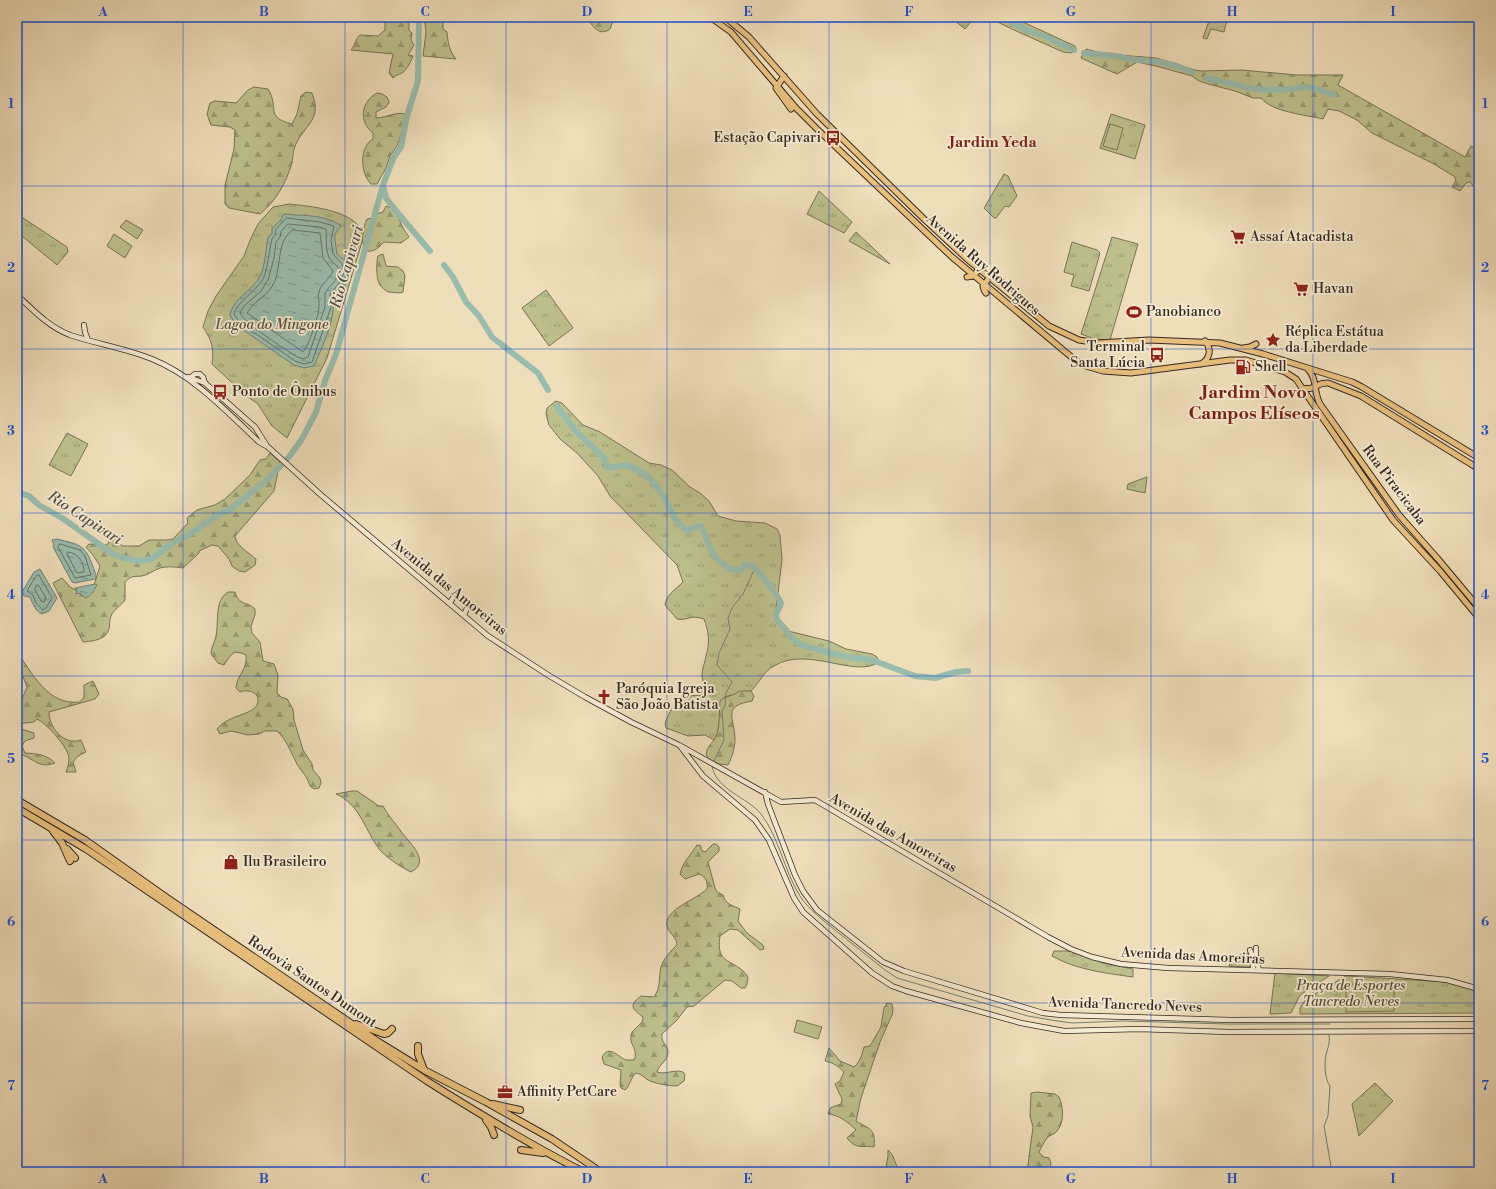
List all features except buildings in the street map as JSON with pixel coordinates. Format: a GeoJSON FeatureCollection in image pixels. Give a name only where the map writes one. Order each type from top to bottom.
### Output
{"type":"FeatureCollection","features":[{"type":"Feature","properties":{"kind":"highway","name":"Rodovia Santos Dumont"},"geometry":{"type":"LineString","coordinates":[[17,800],[85,840],[346,1020],[424,1070],[486,1102],[552,1140],[601,1172]]}},
{"type":"Feature","properties":{"kind":"highway","name":"Rodovia Santos Dumont"},"geometry":{"type":"LineString","coordinates":[[17,808],[86,849],[427,1082],[482,1116],[556,1158],[584,1172]]}},
{"type":"Feature","properties":{"kind":"highway"},"geometry":{"type":"LineString","coordinates":[[51,828],[62,844],[70,851],[73,860]]}},
{"type":"Feature","properties":{"kind":"highway"},"geometry":{"type":"LineString","coordinates":[[346,1020],[384,1034],[388,1033],[392,1029]]}},
{"type":"Feature","properties":{"kind":"highway"},"geometry":{"type":"LineString","coordinates":[[418,1046],[418,1054],[424,1070]]}},
{"type":"Feature","properties":{"kind":"highway"},"geometry":{"type":"LineString","coordinates":[[486,1102],[520,1110]]}},
{"type":"Feature","properties":{"kind":"highway"},"geometry":{"type":"LineString","coordinates":[[482,1116],[490,1124],[494,1135]]}},
{"type":"Feature","properties":{"kind":"highway"},"geometry":{"type":"LineString","coordinates":[[521,1150],[538,1152],[556,1158]]}},
{"type":"Feature","properties":{"kind":"main road","name":"Avenida Ruy Rodrigues"},"geometry":{"type":"LineString","coordinates":[[710,17],[731,32],[776,85],[817,129],[952,257],[1070,356],[1086,366],[1108,372],[1131,373],[1230,360],[1246,360],[1285,372],[1296,380],[1302,388]]}},
{"type":"Feature","properties":{"kind":"main road","name":"Avenida Ruy Rodrigues"},"geometry":{"type":"LineString","coordinates":[[725,17],[749,37],[817,114],[874,172],[989,278],[1048,326],[1079,340],[1107,343],[1145,340],[1220,343],[1307,368]]}},
{"type":"Feature","properties":{"kind":"main road"},"geometry":{"type":"LineString","coordinates":[[784,76],[776,85],[776,88],[791,110]]}},
{"type":"Feature","properties":{"kind":"main road"},"geometry":{"type":"LineString","coordinates":[[967,277],[974,276],[979,269],[980,265],[977,260]]}},
{"type":"Feature","properties":{"kind":"main road"},"geometry":{"type":"LineString","coordinates":[[986,293],[983,289],[984,284],[989,278],[994,277],[1002,282]]}},
{"type":"Feature","properties":{"kind":"main road","name":"Avenida das Amoreiras"},"geometry":{"type":"LineString","coordinates":[[17,295],[40,316],[52,325],[69,334],[153,359],[188,378],[259,442],[268,447]]}},
{"type":"Feature","properties":{"kind":"main road"},"geometry":{"type":"LineString","coordinates":[[84,325],[88,340]]}},
{"type":"Feature","properties":{"kind":"main road"},"geometry":{"type":"LineString","coordinates":[[1201,365],[1207,360],[1208,357],[1208,346],[1205,342]]}},
{"type":"Feature","properties":{"kind":"main road"},"geometry":{"type":"LineString","coordinates":[[1240,348],[1250,347],[1256,344]]}},
{"type":"Feature","properties":{"kind":"main road"},"geometry":{"type":"LineString","coordinates":[[1307,368],[1352,382],[1368,390],[1479,458]]}},
{"type":"Feature","properties":{"kind":"main road","name":"Rua Piracicaba"},"geometry":{"type":"LineString","coordinates":[[1307,368],[1314,378],[1316,396],[1320,404],[1382,493],[1479,608]]}},
{"type":"Feature","properties":{"kind":"main road","name":"Avenida das Amoreiras"},"geometry":{"type":"LineString","coordinates":[[188,378],[195,374],[200,374],[205,383],[255,428],[268,447],[294,471],[488,636],[548,675],[624,718],[718,766],[781,802],[815,800],[1071,949],[1107,961],[1137,965],[1168,968],[1390,974],[1447,980],[1479,989]]}},
{"type":"Feature","properties":{"kind":"main road"},"geometry":{"type":"LineString","coordinates":[[1302,388],[1310,389],[1325,382],[1349,390],[1479,469]]}},
{"type":"Feature","properties":{"kind":"main road"},"geometry":{"type":"LineString","coordinates":[[200,388],[205,383]]}},
{"type":"Feature","properties":{"kind":"main road","name":"Rua Piracicaba"},"geometry":{"type":"LineString","coordinates":[[1302,388],[1394,520],[1440,571],[1479,618]]}},
{"type":"Feature","properties":{"kind":"main road"},"geometry":{"type":"LineString","coordinates":[[1402,422],[1407,413]]}},
{"type":"Feature","properties":{"kind":"main road"},"geometry":{"type":"LineString","coordinates":[[450,603],[455,594]]}},
{"type":"Feature","properties":{"kind":"main road"},"geometry":{"type":"LineString","coordinates":[[464,615],[468,606]]}},
{"type":"Feature","properties":{"kind":"main road"},"geometry":{"type":"LineString","coordinates":[[679,745],[689,760],[703,776],[755,820],[762,829],[770,840],[794,898],[803,912],[872,973],[892,986],[1012,1020],[1055,1030],[1074,1031],[1139,1029],[1229,1032],[1479,1031]]}},
{"type":"Feature","properties":{"kind":"main road","name":"Avenida Tancredo Neves"},"geometry":{"type":"LineString","coordinates":[[765,792],[768,804],[795,875],[803,891],[817,910],[888,965],[956,987],[1043,1013],[1061,1015],[1231,1020],[1479,1019]]}},
{"type":"Feature","properties":{"kind":"main road"},"geometry":{"type":"LineString","coordinates":[[768,804],[769,799],[772,797]]}},
{"type":"Feature","properties":{"kind":"main road"},"geometry":{"type":"LineString","coordinates":[[1256,948],[1256,960],[1259,970]]}},
{"type":"Feature","properties":{"kind":"main road"},"geometry":{"type":"LineString","coordinates":[[1250,950],[1254,958],[1252,970]]}},
{"type":"Feature","properties":{"kind":"green space"},"geometry":{"type":"Polygon","coordinates":[[[394,17],[405,17],[409,23],[409,30],[412,33],[411,40],[414,45],[408,55],[413,56],[407,68],[404,72],[393,78],[389,73],[393,54],[351,50],[360,35],[378,36],[385,30],[385,22],[394,17]]]}},
{"type":"Feature","properties":{"kind":"green space"},"geometry":{"type":"Polygon","coordinates":[[[424,17],[443,17],[443,29],[447,32],[450,50],[456,59],[423,56],[426,32],[424,17]]]}},
{"type":"Feature","properties":{"kind":"green space"},"geometry":{"type":"Polygon","coordinates":[[[587,17],[622,17],[624,20],[614,18],[610,29],[602,32],[591,24],[587,17]]]}},
{"type":"Feature","properties":{"kind":"green space"},"geometry":{"type":"Polygon","coordinates":[[[950,17],[975,17],[965,29],[950,17]]]}},
{"type":"Feature","properties":{"kind":"green space"},"geometry":{"type":"Polygon","coordinates":[[[987,17],[1012,17],[1075,46],[1076,49],[1071,53],[1063,52],[987,17]]]}},
{"type":"Feature","properties":{"kind":"green space"},"geometry":{"type":"Polygon","coordinates":[[[1219,17],[1228,17],[1224,32],[1211,29],[1207,39],[1203,38],[1209,21],[1216,22],[1219,17]]]}},
{"type":"Feature","properties":{"kind":"green space"},"geometry":{"type":"Polygon","coordinates":[[[1086,49],[1105,54],[1157,58],[1202,71],[1241,70],[1297,75],[1343,75],[1338,85],[1465,157],[1471,146],[1479,151],[1479,193],[1470,182],[1466,183],[1460,191],[1452,187],[1456,180],[1455,177],[1434,164],[1372,133],[1357,120],[1339,111],[1328,109],[1323,119],[1281,110],[1266,103],[1261,98],[1253,98],[1235,91],[1199,81],[1192,76],[1137,62],[1117,74],[1081,58],[1086,49]]]}},
{"type":"Feature","properties":{"kind":"green space"},"geometry":{"type":"Polygon","coordinates":[[[254,87],[268,89],[273,102],[275,115],[283,121],[292,124],[297,114],[301,96],[306,92],[312,93],[315,102],[314,115],[293,152],[292,163],[287,178],[276,197],[260,214],[229,208],[225,204],[225,185],[234,149],[235,130],[230,127],[211,125],[207,114],[210,103],[215,101],[236,103],[248,90],[254,87]]]}},
{"type":"Feature","properties":{"kind":"green space"},"geometry":{"type":"Polygon","coordinates":[[[377,93],[387,97],[389,102],[386,107],[376,112],[376,118],[400,113],[408,115],[397,146],[390,156],[386,168],[377,184],[371,184],[367,179],[363,167],[363,154],[368,143],[373,139],[373,133],[365,123],[363,112],[368,101],[377,93]]]}},
{"type":"Feature","properties":{"kind":"green space"},"geometry":{"type":"Polygon","coordinates":[[[1111,114],[1145,125],[1135,159],[1100,148],[1111,114]]]}},
{"type":"Feature","properties":{"kind":"green space"},"geometry":{"type":"Polygon","coordinates":[[[1110,124],[1123,128],[1117,150],[1103,146],[1110,124]]]}},
{"type":"Feature","properties":{"kind":"green space"},"geometry":{"type":"Polygon","coordinates":[[[1004,174],[1008,176],[1017,196],[1009,207],[1005,206],[996,218],[994,218],[984,208],[1004,174]]]}},
{"type":"Feature","properties":{"kind":"green space"},"geometry":{"type":"Polygon","coordinates":[[[819,191],[852,222],[844,233],[807,214],[819,191]]]}},
{"type":"Feature","properties":{"kind":"green space","name":"Lagoa do Mingone"},"geometry":{"type":"Polygon","coordinates":[[[289,204],[319,208],[341,214],[351,219],[358,225],[362,233],[362,242],[327,358],[287,438],[272,426],[258,404],[245,395],[212,364],[212,345],[203,327],[208,311],[216,296],[244,256],[258,224],[273,207],[289,204]]]}},
{"type":"Feature","properties":{"kind":"green space"},"geometry":{"type":"Polygon","coordinates":[[[386,206],[395,211],[409,237],[401,243],[384,242],[374,250],[366,251],[363,244],[363,235],[364,226],[367,219],[373,218],[377,214],[383,212],[386,206]]]}},
{"type":"Feature","properties":{"kind":"green space"},"geometry":{"type":"Polygon","coordinates":[[[17,214],[67,247],[68,252],[57,265],[17,232],[17,214]]]}},
{"type":"Feature","properties":{"kind":"green space"},"geometry":{"type":"Polygon","coordinates":[[[126,220],[143,230],[137,239],[120,227],[126,220]]]}},
{"type":"Feature","properties":{"kind":"green space"},"geometry":{"type":"Polygon","coordinates":[[[856,232],[890,264],[849,241],[856,232]]]}},
{"type":"Feature","properties":{"kind":"green space"},"geometry":{"type":"Polygon","coordinates":[[[114,234],[132,246],[125,258],[107,246],[114,234]]]}},
{"type":"Feature","properties":{"kind":"green space"},"geometry":{"type":"Polygon","coordinates":[[[1112,237],[1138,244],[1110,340],[1095,339],[1081,334],[1112,237]]]}},
{"type":"Feature","properties":{"kind":"green space"},"geometry":{"type":"Polygon","coordinates":[[[1072,242],[1097,250],[1100,253],[1089,291],[1071,286],[1074,275],[1064,272],[1072,242]]]}},
{"type":"Feature","properties":{"kind":"green space"},"geometry":{"type":"Polygon","coordinates":[[[383,254],[386,266],[398,267],[403,271],[405,276],[403,292],[388,292],[380,285],[377,275],[377,263],[378,256],[383,254]]]}},
{"type":"Feature","properties":{"kind":"green space"},"geometry":{"type":"Polygon","coordinates":[[[546,290],[573,328],[549,346],[522,308],[546,290]]]}},
{"type":"Feature","properties":{"kind":"green space"},"geometry":{"type":"Polygon","coordinates":[[[556,401],[562,403],[583,425],[600,432],[649,463],[661,465],[672,470],[690,487],[709,501],[718,516],[736,521],[765,523],[777,529],[780,535],[782,560],[775,618],[784,630],[829,641],[846,649],[872,654],[877,657],[879,662],[869,666],[857,667],[815,660],[787,660],[770,668],[751,691],[724,697],[717,735],[714,740],[705,735],[688,736],[666,728],[665,723],[667,718],[677,703],[690,696],[702,695],[706,687],[702,678],[702,670],[708,642],[706,624],[704,619],[699,618],[692,617],[677,619],[665,605],[669,595],[683,582],[677,565],[610,496],[598,476],[578,454],[560,439],[549,425],[546,414],[547,408],[556,401]]]}},
{"type":"Feature","properties":{"kind":"green space"},"geometry":{"type":"Polygon","coordinates":[[[67,433],[88,444],[71,476],[49,465],[67,433]]]}},
{"type":"Feature","properties":{"kind":"green space"},"geometry":{"type":"Polygon","coordinates":[[[270,453],[280,462],[274,491],[235,536],[240,546],[256,559],[255,565],[245,572],[239,571],[232,566],[229,559],[218,546],[212,545],[199,551],[199,553],[183,568],[163,567],[142,576],[131,577],[125,582],[125,600],[112,614],[109,629],[105,636],[99,639],[83,642],[53,583],[62,578],[70,587],[80,592],[94,585],[100,566],[86,547],[89,544],[107,545],[112,537],[119,541],[122,546],[139,546],[149,540],[173,539],[188,523],[187,518],[197,510],[215,505],[225,499],[250,475],[260,460],[266,459],[270,453]]]}},
{"type":"Feature","properties":{"kind":"green space"},"geometry":{"type":"Polygon","coordinates":[[[1147,477],[1145,493],[1127,489],[1128,484],[1147,477]]]}},
{"type":"Feature","properties":{"kind":"green space"},"geometry":{"type":"Polygon","coordinates":[[[228,592],[235,592],[241,601],[255,609],[255,615],[251,626],[252,633],[260,642],[263,661],[274,664],[278,675],[277,693],[281,697],[287,699],[293,709],[294,720],[303,750],[312,764],[313,770],[320,778],[321,783],[319,788],[314,789],[310,786],[286,742],[277,731],[265,731],[259,734],[248,735],[231,731],[220,734],[217,729],[227,721],[250,711],[257,705],[258,701],[256,695],[251,691],[240,692],[236,688],[238,679],[244,668],[246,655],[235,652],[230,656],[224,665],[218,663],[211,654],[217,630],[219,606],[224,596],[228,592]]]}},
{"type":"Feature","properties":{"kind":"green space"},"geometry":{"type":"Polygon","coordinates":[[[17,652],[42,687],[59,699],[69,702],[80,702],[84,697],[84,685],[93,681],[99,694],[95,699],[49,712],[52,724],[63,738],[75,741],[81,740],[86,752],[78,756],[73,762],[76,772],[66,772],[69,759],[68,754],[50,729],[41,721],[37,719],[34,722],[17,724],[17,705],[20,704],[27,687],[22,674],[17,668],[17,652]]]}},
{"type":"Feature","properties":{"kind":"green space"},"geometry":{"type":"Polygon","coordinates":[[[740,691],[751,691],[754,696],[752,701],[743,703],[733,709],[732,718],[735,738],[733,752],[728,765],[719,764],[708,759],[706,754],[717,734],[720,701],[740,691]]]}},
{"type":"Feature","properties":{"kind":"green space"},"geometry":{"type":"Polygon","coordinates":[[[17,724],[18,728],[34,733],[34,738],[25,741],[22,746],[25,753],[45,756],[55,763],[45,765],[37,763],[22,755],[19,747],[17,747],[17,724]]]}},
{"type":"Feature","properties":{"kind":"green space"},"geometry":{"type":"Polygon","coordinates":[[[357,791],[379,806],[383,806],[418,853],[419,863],[417,868],[411,872],[392,861],[380,850],[372,839],[356,810],[344,798],[336,794],[357,791]]]}},
{"type":"Feature","properties":{"kind":"green space"},"geometry":{"type":"Polygon","coordinates":[[[713,844],[716,844],[719,847],[719,851],[708,862],[715,888],[717,892],[723,895],[728,903],[740,909],[738,921],[747,933],[763,945],[764,949],[760,950],[738,930],[730,929],[720,936],[719,946],[723,958],[738,967],[748,977],[745,988],[741,988],[732,981],[725,980],[694,1006],[687,1007],[677,1020],[662,1034],[662,1039],[668,1050],[668,1055],[657,1072],[683,1072],[685,1075],[684,1081],[677,1086],[664,1085],[650,1081],[636,1073],[625,1090],[621,1088],[620,1085],[621,1070],[604,1064],[602,1057],[605,1053],[611,1051],[626,1060],[634,1060],[635,1050],[631,1042],[631,1035],[643,1020],[643,1017],[633,1008],[633,1005],[641,996],[654,997],[658,988],[662,964],[668,954],[677,945],[676,940],[668,929],[667,920],[675,910],[707,889],[707,882],[705,878],[699,874],[685,879],[680,874],[681,869],[697,845],[701,846],[701,850],[705,852],[713,844]]]}},
{"type":"Feature","properties":{"kind":"green space"},"geometry":{"type":"Polygon","coordinates":[[[1054,951],[1075,951],[1103,963],[1133,969],[1133,977],[1071,965],[1052,956],[1054,951]]]}},
{"type":"Feature","properties":{"kind":"green space"},"geometry":{"type":"Polygon","coordinates":[[[1247,953],[1250,955],[1252,964],[1249,967],[1229,966],[1231,957],[1247,953]]]}},
{"type":"Feature","properties":{"kind":"green space"},"geometry":{"type":"Polygon","coordinates":[[[1275,973],[1329,976],[1300,995],[1291,1013],[1270,1014],[1275,973]]]}},
{"type":"Feature","properties":{"kind":"green space","name":"Praça de Esportes Tancredo Neves"},"geometry":{"type":"Polygon","coordinates":[[[1346,976],[1449,982],[1479,991],[1479,1013],[1300,1014],[1300,1008],[1306,999],[1346,976]]]}},
{"type":"Feature","properties":{"kind":"green space"},"geometry":{"type":"Polygon","coordinates":[[[1346,984],[1394,985],[1394,1011],[1346,1012],[1346,984]]]}},
{"type":"Feature","properties":{"kind":"green space"},"geometry":{"type":"Polygon","coordinates":[[[887,1003],[892,1004],[892,1015],[880,1042],[861,1098],[856,1121],[871,1130],[874,1136],[874,1147],[857,1146],[850,1142],[847,1138],[856,1130],[843,1119],[828,1114],[830,1108],[841,1104],[842,1099],[835,1084],[840,1081],[844,1072],[836,1065],[825,1061],[829,1048],[840,1061],[854,1067],[862,1056],[864,1047],[870,1046],[881,1027],[884,1008],[887,1003]]]}},
{"type":"Feature","properties":{"kind":"green space"},"geometry":{"type":"Polygon","coordinates":[[[797,1020],[822,1027],[818,1039],[794,1032],[797,1020]]]}},
{"type":"Feature","properties":{"kind":"green space"},"geometry":{"type":"Polygon","coordinates":[[[1375,1083],[1393,1101],[1359,1136],[1352,1104],[1375,1083]]]}},
{"type":"Feature","properties":{"kind":"green space"},"geometry":{"type":"Polygon","coordinates":[[[1037,1092],[1055,1094],[1059,1097],[1062,1105],[1062,1119],[1060,1127],[1055,1133],[1047,1138],[1039,1152],[1043,1157],[1049,1158],[1051,1163],[1050,1169],[1047,1172],[1027,1172],[1033,1127],[1030,1116],[1031,1093],[1037,1092]]]}},
{"type":"Feature","properties":{"kind":"green space"},"geometry":{"type":"Polygon","coordinates":[[[888,1150],[899,1169],[916,1172],[885,1172],[888,1150]]]}},
{"type":"Feature","properties":{"kind":"water"},"geometry":{"type":"Polygon","coordinates":[[[284,214],[321,217],[341,226],[335,234],[337,254],[346,261],[349,272],[344,283],[333,296],[333,314],[331,323],[314,366],[304,368],[294,365],[236,325],[230,315],[239,299],[257,282],[262,272],[268,237],[272,234],[272,228],[280,221],[284,214]]]}},
{"type":"Feature","properties":{"kind":"water"},"geometry":{"type":"Polygon","coordinates":[[[57,539],[76,544],[84,550],[90,559],[95,572],[95,579],[75,583],[72,582],[53,547],[54,545],[52,540],[57,539]]]}},
{"type":"Feature","properties":{"kind":"water"},"geometry":{"type":"Polygon","coordinates":[[[40,569],[57,598],[49,611],[42,614],[33,605],[30,597],[24,596],[22,592],[34,572],[40,569]]]}},
{"type":"Feature","properties":{"kind":"water"},"geometry":{"type":"Polygon","coordinates":[[[95,584],[97,585],[89,596],[85,598],[80,593],[76,594],[77,589],[75,588],[95,584]]]}},
{"type":"Feature","properties":{"kind":"waterway","name":"Rio Capivari"},"geometry":{"type":"LineString","coordinates":[[17,492],[29,496],[39,505],[62,518],[113,554],[138,561],[151,559],[174,542],[190,534],[219,514],[231,509],[268,479],[289,457],[302,439],[316,412],[325,381],[336,354],[383,185],[394,157],[401,147],[407,116],[418,81],[419,17]]}},
{"type":"Feature","properties":{"kind":"waterway"},"geometry":{"type":"LineString","coordinates":[[1003,17],[1028,31],[1044,36],[1074,50]]}},
{"type":"Feature","properties":{"kind":"waterway"},"geometry":{"type":"LineString","coordinates":[[1084,53],[1161,62],[1192,72]]}},
{"type":"Feature","properties":{"kind":"waterway"},"geometry":{"type":"LineString","coordinates":[[1206,78],[1255,89],[1282,90],[1307,87],[1334,95]]}},
{"type":"Feature","properties":{"kind":"waterway"},"geometry":{"type":"LineString","coordinates":[[384,189],[386,198],[430,251]]}},
{"type":"Feature","properties":{"kind":"waterway"},"geometry":{"type":"LineString","coordinates":[[444,265],[453,277],[466,302],[479,316],[492,337],[538,373],[548,390]]}},
{"type":"Feature","properties":{"kind":"waterway"},"geometry":{"type":"LineString","coordinates":[[557,407],[575,430],[604,458],[607,467],[628,466],[644,474],[660,491],[676,520],[683,528],[688,531],[692,528],[701,526],[714,556],[729,569],[741,570],[745,565],[755,568],[768,583],[781,603],[776,615],[777,620],[787,631],[790,637],[801,645],[846,657],[872,660],[915,676],[935,678],[956,672],[968,671]]}},
{"type":"Feature","properties":{"kind":"waterway"},"geometry":{"type":"LineString","coordinates":[[713,763],[724,740],[722,711],[725,705],[726,693],[732,682],[717,665],[719,653],[730,629],[728,618],[732,608],[743,594],[755,568]]}},
{"type":"Feature","properties":{"kind":"waterway"},"geometry":{"type":"LineString","coordinates":[[712,766],[719,781],[761,814],[777,843],[794,886],[808,906],[835,930],[897,978],[1028,1016],[1072,1023],[1123,1021],[1228,1024],[1330,1024]]}},
{"type":"Feature","properties":{"kind":"waterway"},"geometry":{"type":"LineString","coordinates":[[1329,1035],[1325,1069],[1330,1086],[1328,1116],[1324,1126],[1332,1172]]}},
{"type":"Feature","properties":{"kind":"place","name":"Estação Capivari"},"geometry":{"type":"Point","coordinates":[833,138]}},
{"type":"Feature","properties":{"kind":"place","name":"Assaí Atacadista"},"geometry":{"type":"Point","coordinates":[1238,237]}},
{"type":"Feature","properties":{"kind":"place","name":"Havan"},"geometry":{"type":"Point","coordinates":[1301,289]}},
{"type":"Feature","properties":{"kind":"place","name":"Panobianco"},"geometry":{"type":"Point","coordinates":[1134,312]}},
{"type":"Feature","properties":{"kind":"place","name":"Réplica Estátua da Liberdade"},"geometry":{"type":"Point","coordinates":[1273,340]}},
{"type":"Feature","properties":{"kind":"place","name":"Terminal Santa Lúcia"},"geometry":{"type":"Point","coordinates":[1157,355]}},
{"type":"Feature","properties":{"kind":"place","name":"Shell"},"geometry":{"type":"Point","coordinates":[1243,367]}},
{"type":"Feature","properties":{"kind":"place","name":"Ponto de Ônibus"},"geometry":{"type":"Point","coordinates":[220,392]}},
{"type":"Feature","properties":{"kind":"place","name":"Paróquia Igreja São João Batista"},"geometry":{"type":"Point","coordinates":[604,697]}},
{"type":"Feature","properties":{"kind":"place","name":"Ilu Brasileiro"},"geometry":{"type":"Point","coordinates":[231,862]}},
{"type":"Feature","properties":{"kind":"place","name":"Affinity PetCare"},"geometry":{"type":"Point","coordinates":[505,1092]}},
{"type":"Feature","properties":{"kind":"district","name":"Jardim Yeda"},"geometry":{"type":"Point","coordinates":[993,142]}},
{"type":"Feature","properties":{"kind":"district","name":"Jardim Novo Campos Elíseos"},"geometry":{"type":"Point","coordinates":[1254,402]}}]}
